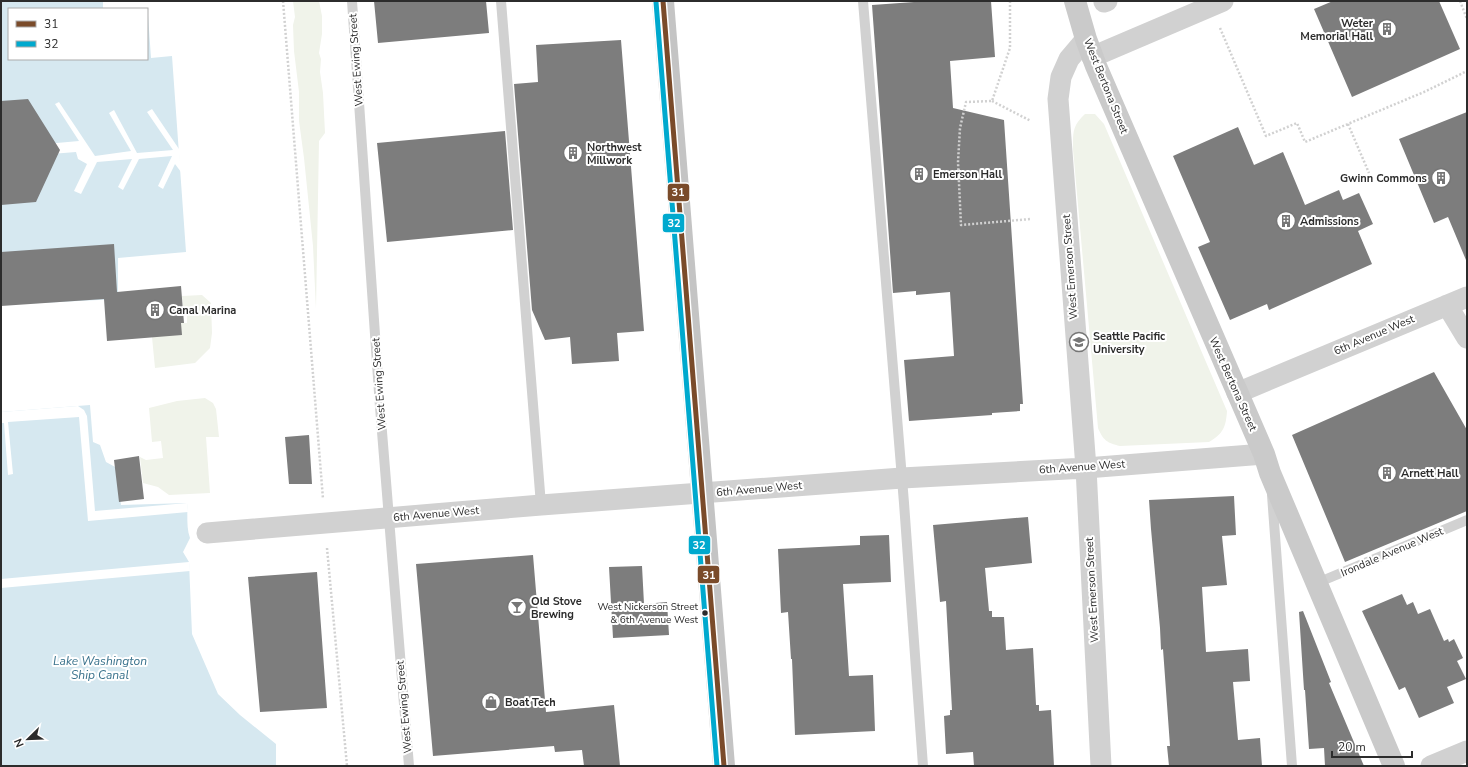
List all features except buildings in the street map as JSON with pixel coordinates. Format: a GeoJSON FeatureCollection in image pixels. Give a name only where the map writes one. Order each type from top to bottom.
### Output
{"type":"FeatureCollection","features":[{"type":"Feature","properties":{"kind":"main road"},"geometry":{"type":"LineString","coordinates":[[663,1],[724,766]]}},
{"type":"Feature","properties":{"kind":"street","name":"West Bertona Street"},"geometry":{"type":"LineString","coordinates":[[1075,1],[1089,48],[1237,393],[1394,766]]}},
{"type":"Feature","properties":{"kind":"street"},"geometry":{"type":"LineString","coordinates":[[1089,48],[1223,1]]}},
{"type":"Feature","properties":{"kind":"street","name":"West Emerson Street"},"geometry":{"type":"LineString","coordinates":[[1089,48],[1069,59],[1061,78],[1058,99],[1086,468],[1101,766]]}},
{"type":"Feature","properties":{"kind":"street","name":"6th Avenue West"},"geometry":{"type":"LineString","coordinates":[[1237,393],[1467,297]]}},
{"type":"Feature","properties":{"kind":"street"},"geometry":{"type":"LineString","coordinates":[[1447,305],[1467,338]]}},
{"type":"Feature","properties":{"kind":"street","name":"6th Avenue West"},"geometry":{"type":"LineString","coordinates":[[207,533],[541,505],[902,478],[1086,468],[1267,464]]}},
{"type":"Feature","properties":{"kind":"street"},"geometry":{"type":"LineString","coordinates":[[1431,766],[1467,751]]}},
{"type":"Feature","properties":{"kind":"lane","name":"West Ewing Street"},"geometry":{"type":"LineString","coordinates":[[352,1],[389,518],[409,766]]}},
{"type":"Feature","properties":{"kind":"lane"},"geometry":{"type":"LineString","coordinates":[[501,1],[541,505]]}},
{"type":"Feature","properties":{"kind":"lane"},"geometry":{"type":"LineString","coordinates":[[863,1],[902,478],[922,766]]}},
{"type":"Feature","properties":{"kind":"lane"},"geometry":{"type":"LineString","coordinates":[[1267,464],[1292,766]]}},
{"type":"Feature","properties":{"kind":"lane","name":"Irondale Avenue West"},"geometry":{"type":"LineString","coordinates":[[1317,583],[1467,520]]}},
{"type":"Feature","properties":{"kind":"path"},"geometry":{"type":"LineString","coordinates":[[283,1],[322,493]]}},
{"type":"Feature","properties":{"kind":"path"},"geometry":{"type":"LineString","coordinates":[[992,101],[1010,48],[1010,1]]}},
{"type":"Feature","properties":{"kind":"path"},"geometry":{"type":"LineString","coordinates":[[1460,1],[1467,19]]}},
{"type":"Feature","properties":{"kind":"path"},"geometry":{"type":"LineString","coordinates":[[1200,10],[1215,15],[1266,136],[1297,123],[1305,142],[1424,92],[1467,71]]}},
{"type":"Feature","properties":{"kind":"path"},"geometry":{"type":"LineString","coordinates":[[1031,122],[992,101],[966,102],[960,128],[958,162],[961,225],[1032,219]]}},
{"type":"Feature","properties":{"kind":"path"},"geometry":{"type":"LineString","coordinates":[[1348,124],[1368,173]]}},
{"type":"Feature","properties":{"kind":"path"},"geometry":{"type":"LineString","coordinates":[[329,569],[347,766]]}},
{"type":"Feature","properties":{"kind":"shaded area"},"geometry":{"type":"Polygon","coordinates":[[[293,1],[319,1],[322,16],[322,34],[319,53],[321,59],[320,72],[323,93],[325,133],[319,141],[316,309],[313,246],[299,121],[299,92],[294,51],[293,25],[295,17],[293,1]]]}},
{"type":"Feature","properties":{"kind":"shaded area"},"geometry":{"type":"Polygon","coordinates":[[[1085,114],[1095,114],[1104,124],[1227,411],[1223,430],[1218,436],[1209,442],[1120,446],[1112,444],[1106,440],[1098,428],[1073,149],[1075,126],[1085,114]]]}},
{"type":"Feature","properties":{"kind":"shaded area"},"geometry":{"type":"Polygon","coordinates":[[[202,295],[211,303],[212,333],[210,348],[195,363],[155,368],[152,337],[181,323],[187,323],[187,313],[181,314],[183,306],[182,296],[202,295]]]}},
{"type":"Feature","properties":{"kind":"shaded area"},"geometry":{"type":"Polygon","coordinates":[[[205,398],[213,403],[216,409],[219,437],[206,437],[210,493],[169,495],[158,487],[143,483],[140,457],[146,460],[163,458],[161,441],[152,442],[149,408],[177,401],[205,398]]]}},
{"type":"Feature","properties":{"kind":"water"},"geometry":{"type":"Polygon","coordinates":[[[1,1],[103,1],[103,8],[8,8],[8,60],[148,60],[148,15],[151,58],[172,56],[186,252],[118,258],[118,299],[1,305],[1,1]]]}},
{"type":"Feature","properties":{"kind":"water","name":"Lake Washington Ship Canal"},"geometry":{"type":"Polygon","coordinates":[[[90,405],[93,442],[100,445],[106,462],[117,468],[121,505],[187,503],[190,538],[183,552],[189,562],[192,634],[218,694],[240,715],[276,744],[276,766],[1,766],[1,412],[90,405]]]}},
{"type":"Feature","properties":{"kind":"pier"},"geometry":{"type":"Polygon","coordinates":[[[59,102],[95,156],[131,151],[109,113],[114,110],[137,153],[173,150],[147,112],[152,109],[179,149],[181,172],[175,164],[163,189],[158,186],[172,156],[139,159],[123,190],[118,187],[132,159],[97,162],[81,194],[74,191],[87,164],[78,159],[76,152],[1,158],[1,148],[79,141],[55,104],[59,102]]]}},
{"type":"Feature","properties":{"kind":"pier"},"geometry":{"type":"Polygon","coordinates":[[[78,406],[84,410],[87,416],[95,511],[187,503],[188,512],[88,521],[79,417],[8,422],[13,474],[8,475],[4,423],[1,423],[1,412],[78,406]]]}},
{"type":"Feature","properties":{"kind":"pier"},"geometry":{"type":"Polygon","coordinates":[[[189,562],[190,571],[1,588],[1,579],[189,562]]]}},
{"type":"Feature","properties":{"kind":"transit line","name":"31"},"geometry":{"type":"LineString","coordinates":[[663,1],[724,766]]}},
{"type":"Feature","properties":{"kind":"transit line","name":"32"},"geometry":{"type":"LineString","coordinates":[[656,2],[717,766]]}},
{"type":"Feature","properties":{"kind":"place","name":"Weter Memorial Hall"},"geometry":{"type":"Point","coordinates":[1387,29]}},
{"type":"Feature","properties":{"kind":"place","name":"Northwest Millwork"},"geometry":{"type":"Point","coordinates":[573,153]}},
{"type":"Feature","properties":{"kind":"place","name":"Emerson Hall"},"geometry":{"type":"Point","coordinates":[919,174]}},
{"type":"Feature","properties":{"kind":"place","name":"Gwinn Commons"},"geometry":{"type":"Point","coordinates":[1441,178]}},
{"type":"Feature","properties":{"kind":"place","name":"Admissions"},"geometry":{"type":"Point","coordinates":[1286,221]}},
{"type":"Feature","properties":{"kind":"place","name":"Canal Marina"},"geometry":{"type":"Point","coordinates":[155,310]}},
{"type":"Feature","properties":{"kind":"place","name":"Seattle Pacific University"},"geometry":{"type":"Point","coordinates":[1079,342]}},
{"type":"Feature","properties":{"kind":"place","name":"Arnett Hall"},"geometry":{"type":"Point","coordinates":[1387,473]}},
{"type":"Feature","properties":{"kind":"place","name":"Old Stove Brewing"},"geometry":{"type":"Point","coordinates":[517,607]}},
{"type":"Feature","properties":{"kind":"place","name":"West Nickerson Street & 6th Avenue West"},"geometry":{"type":"Point","coordinates":[705,613]}},
{"type":"Feature","properties":{"kind":"place","name":"Boat Tech"},"geometry":{"type":"Point","coordinates":[491,702]}}]}
